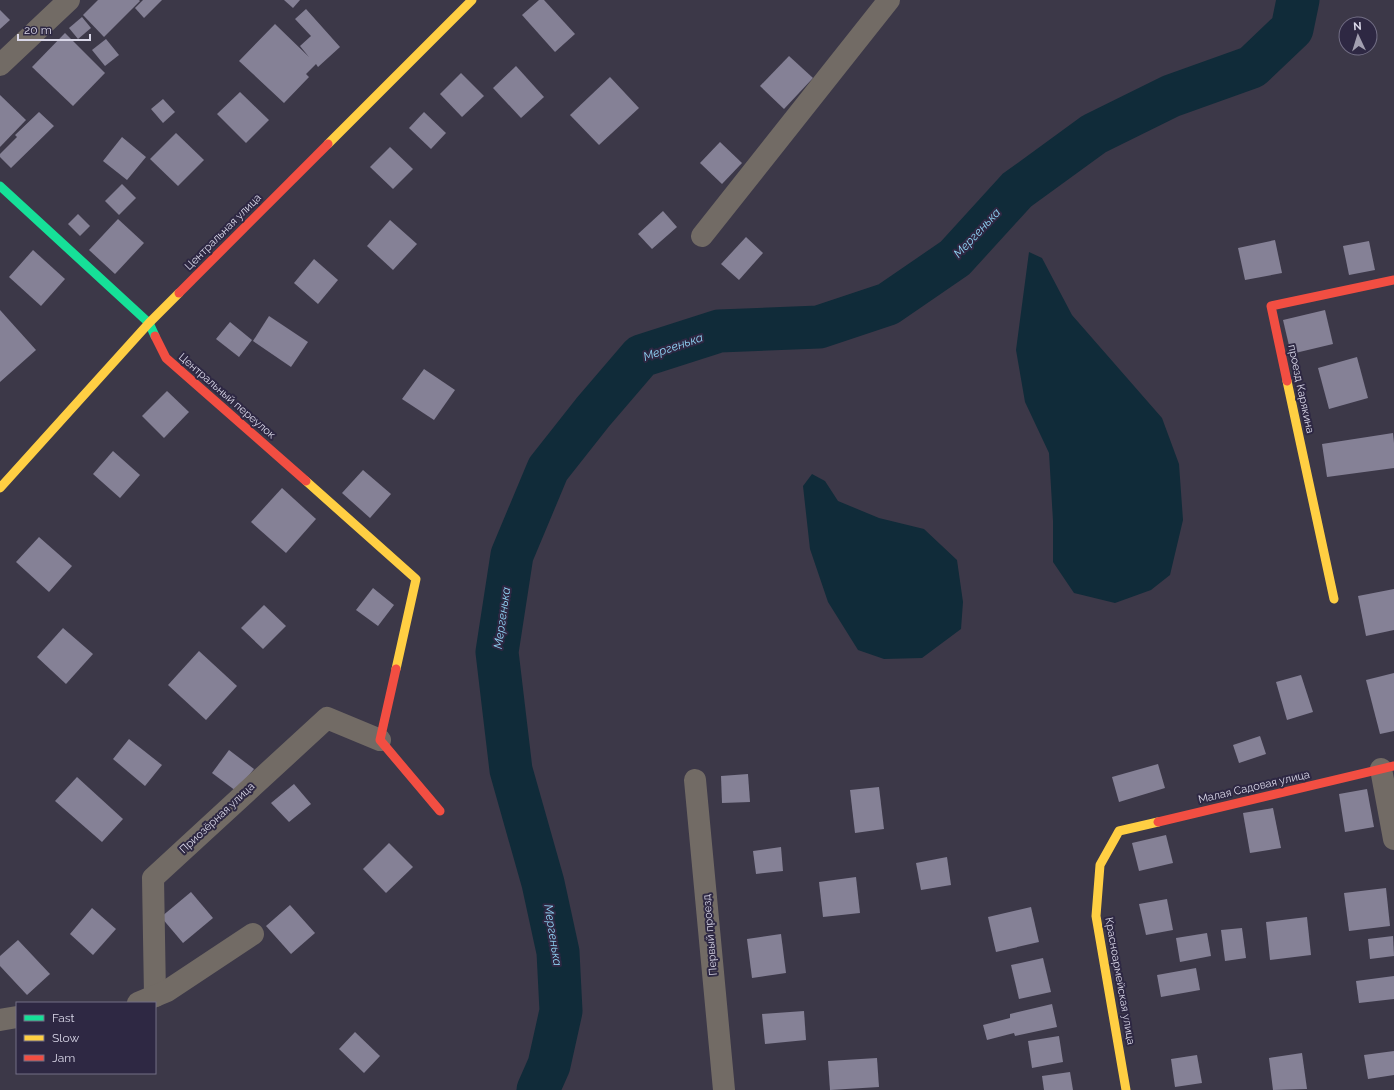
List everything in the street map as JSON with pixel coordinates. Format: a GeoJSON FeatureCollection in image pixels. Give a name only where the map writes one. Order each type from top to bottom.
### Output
{"type":"FeatureCollection","features":[{"type":"Feature","properties":{"kind":"street"},"geometry":{"type":"LineString","coordinates":[[0,65],[69,0]]}},
{"type":"Feature","properties":{"kind":"street","name":"Центральная улица"},"geometry":{"type":"LineString","coordinates":[[0,488],[148,324],[472,0]]}},
{"type":"Feature","properties":{"kind":"street"},"geometry":{"type":"LineString","coordinates":[[702,236],[889,0]]}},
{"type":"Feature","properties":{"kind":"street","name":"Центральный переулок"},"geometry":{"type":"LineString","coordinates":[[0,186],[148,324],[166,358],[416,579],[380,740]]}},
{"type":"Feature","properties":{"kind":"street","name":"проезд Карякина"},"geometry":{"type":"LineString","coordinates":[[1334,599],[1271,306],[1394,280]]}},
{"type":"Feature","properties":{"kind":"street","name":"Приозёрная улица"},"geometry":{"type":"LineString","coordinates":[[253,934],[167,991],[147,999],[153,878],[327,718],[380,740],[440,811]]}},
{"type":"Feature","properties":{"kind":"street"},"geometry":{"type":"LineString","coordinates":[[1388,767],[1394,839]]}},
{"type":"Feature","properties":{"kind":"street","name":"Малая Садовая улица"},"geometry":{"type":"LineString","coordinates":[[1119,832],[1388,767]]}},
{"type":"Feature","properties":{"kind":"street","name":"Первый проезд"},"geometry":{"type":"LineString","coordinates":[[695,780],[724,1090]]}},
{"type":"Feature","properties":{"kind":"street","name":"Красноармейская улица"},"geometry":{"type":"LineString","coordinates":[[1119,832],[1100,865],[1096,916],[1126,1090]]}},
{"type":"Feature","properties":{"kind":"street"},"geometry":{"type":"LineString","coordinates":[[0,1020],[16,1017]]}},
{"type":"Feature","properties":{"kind":"water"},"geometry":{"type":"Polygon","coordinates":[[[1029,252],[1042,258],[1072,315],[1162,418],[1179,464],[1183,520],[1170,575],[1151,590],[1115,603],[1074,593],[1053,562],[1053,521],[1049,453],[1025,402],[1016,350],[1029,252]]]}},
{"type":"Feature","properties":{"kind":"water"},"geometry":{"type":"Polygon","coordinates":[[[812,474],[825,481],[838,501],[879,518],[924,529],[957,560],[963,602],[961,629],[922,658],[884,659],[858,650],[828,602],[810,549],[803,486],[812,474]]]}},
{"type":"Feature","properties":{"kind":"building"},"geometry":{"type":"Polygon","coordinates":[[[98,0],[140,1],[104,37],[83,15],[98,0]]]}},
{"type":"Feature","properties":{"kind":"building"},"geometry":{"type":"Polygon","coordinates":[[[143,0],[162,0],[144,18],[135,8],[143,0]]]}},
{"type":"Feature","properties":{"kind":"building"},"geometry":{"type":"Polygon","coordinates":[[[284,0],[300,0],[293,8],[284,0]]]}},
{"type":"Feature","properties":{"kind":"building"},"geometry":{"type":"Polygon","coordinates":[[[539,0],[544,0],[575,34],[555,52],[522,15],[539,0]]]}},
{"type":"Feature","properties":{"kind":"building"},"geometry":{"type":"Polygon","coordinates":[[[306,9],[340,47],[318,67],[316,64],[306,74],[309,77],[284,103],[239,61],[275,24],[309,57],[300,46],[311,36],[295,19],[306,9]]]}},
{"type":"Feature","properties":{"kind":"building"},"geometry":{"type":"Polygon","coordinates":[[[0,10],[10,20],[0,29],[0,10]]]}},
{"type":"Feature","properties":{"kind":"building"},"geometry":{"type":"Polygon","coordinates":[[[82,17],[91,28],[78,39],[69,28],[82,17]]]}},
{"type":"Feature","properties":{"kind":"building"},"geometry":{"type":"Polygon","coordinates":[[[65,33],[105,73],[73,106],[32,67],[65,33]]]}},
{"type":"Feature","properties":{"kind":"building"},"geometry":{"type":"Polygon","coordinates":[[[106,39],[119,55],[105,66],[92,50],[106,39]]]}},
{"type":"Feature","properties":{"kind":"building"},"geometry":{"type":"Polygon","coordinates":[[[789,56],[813,78],[784,109],[760,86],[789,56]]]}},
{"type":"Feature","properties":{"kind":"building"},"geometry":{"type":"Polygon","coordinates":[[[516,66],[544,97],[521,118],[493,88],[516,66]]]}},
{"type":"Feature","properties":{"kind":"building"},"geometry":{"type":"Polygon","coordinates":[[[461,73],[484,96],[462,117],[440,94],[461,73]]]}},
{"type":"Feature","properties":{"kind":"building"},"geometry":{"type":"Polygon","coordinates":[[[610,77],[639,108],[599,145],[570,115],[610,77]]]}},
{"type":"Feature","properties":{"kind":"building"},"geometry":{"type":"Polygon","coordinates":[[[240,92],[269,120],[246,143],[217,114],[240,92]]]}},
{"type":"Feature","properties":{"kind":"building"},"geometry":{"type":"Polygon","coordinates":[[[0,95],[26,120],[0,147],[0,95]]]}},
{"type":"Feature","properties":{"kind":"building"},"geometry":{"type":"Polygon","coordinates":[[[163,99],[175,112],[163,123],[151,109],[163,99]]]}},
{"type":"Feature","properties":{"kind":"building"},"geometry":{"type":"Polygon","coordinates":[[[39,112],[54,126],[11,168],[0,157],[0,154],[17,137],[15,135],[39,112]]]}},
{"type":"Feature","properties":{"kind":"building"},"geometry":{"type":"Polygon","coordinates":[[[424,112],[446,133],[431,149],[409,128],[424,112]]]}},
{"type":"Feature","properties":{"kind":"building"},"geometry":{"type":"Polygon","coordinates":[[[176,133],[204,160],[178,186],[150,159],[176,133]]]}},
{"type":"Feature","properties":{"kind":"building"},"geometry":{"type":"Polygon","coordinates":[[[122,137],[146,157],[127,180],[103,161],[122,137]]]}},
{"type":"Feature","properties":{"kind":"building"},"geometry":{"type":"Polygon","coordinates":[[[720,142],[742,163],[722,184],[700,163],[720,142]]]}},
{"type":"Feature","properties":{"kind":"building"},"geometry":{"type":"Polygon","coordinates":[[[390,147],[413,169],[393,189],[370,167],[390,147]]]}},
{"type":"Feature","properties":{"kind":"building"},"geometry":{"type":"Polygon","coordinates":[[[122,184],[136,198],[119,215],[105,201],[122,184]]]}},
{"type":"Feature","properties":{"kind":"building"},"geometry":{"type":"Polygon","coordinates":[[[663,211],[677,227],[652,249],[638,234],[663,211]]]}},
{"type":"Feature","properties":{"kind":"building"},"geometry":{"type":"Polygon","coordinates":[[[78,214],[90,226],[80,236],[68,224],[78,214]]]}},
{"type":"Feature","properties":{"kind":"building"},"geometry":{"type":"Polygon","coordinates":[[[118,219],[144,243],[115,274],[89,250],[118,219]]]}},
{"type":"Feature","properties":{"kind":"building"},"geometry":{"type":"Polygon","coordinates":[[[390,220],[417,244],[393,270],[367,246],[390,220]]]}},
{"type":"Feature","properties":{"kind":"building"},"geometry":{"type":"Polygon","coordinates":[[[746,237],[763,253],[739,280],[721,264],[746,237]]]}},
{"type":"Feature","properties":{"kind":"building"},"geometry":{"type":"Polygon","coordinates":[[[1275,240],[1282,273],[1245,280],[1238,248],[1275,240]]]}},
{"type":"Feature","properties":{"kind":"building"},"geometry":{"type":"Polygon","coordinates":[[[1369,241],[1375,270],[1349,275],[1343,246],[1369,241]]]}},
{"type":"Feature","properties":{"kind":"building"},"geometry":{"type":"Polygon","coordinates":[[[33,250],[65,279],[41,306],[9,277],[33,250]]]}},
{"type":"Feature","properties":{"kind":"building"},"geometry":{"type":"Polygon","coordinates":[[[314,259],[338,280],[318,304],[294,283],[314,259]]]}},
{"type":"Feature","properties":{"kind":"building"},"geometry":{"type":"Polygon","coordinates":[[[0,310],[36,350],[0,382],[0,310]]]}},
{"type":"Feature","properties":{"kind":"building"},"geometry":{"type":"Polygon","coordinates":[[[1325,310],[1333,344],[1291,354],[1283,320],[1325,310]]]}},
{"type":"Feature","properties":{"kind":"building"},"geometry":{"type":"Polygon","coordinates":[[[269,316],[308,342],[291,367],[253,341],[269,316]]]}},
{"type":"Feature","properties":{"kind":"building"},"geometry":{"type":"Polygon","coordinates":[[[230,322],[252,340],[239,357],[216,339],[230,322]]]}},
{"type":"Feature","properties":{"kind":"building"},"geometry":{"type":"Polygon","coordinates":[[[1357,357],[1368,398],[1329,409],[1318,368],[1357,357]]]}},
{"type":"Feature","properties":{"kind":"building"},"geometry":{"type":"Polygon","coordinates":[[[424,369],[455,390],[434,420],[402,399],[424,369]]]}},
{"type":"Feature","properties":{"kind":"building"},"geometry":{"type":"Polygon","coordinates":[[[167,391],[189,412],[164,438],[142,416],[167,391]]]}},
{"type":"Feature","properties":{"kind":"building"},"geometry":{"type":"Polygon","coordinates":[[[1393,433],[1394,468],[1327,477],[1322,444],[1393,433]]]}},
{"type":"Feature","properties":{"kind":"building"},"geometry":{"type":"Polygon","coordinates":[[[113,451],[140,475],[120,498],[93,474],[113,451]]]}},
{"type":"Feature","properties":{"kind":"building"},"geometry":{"type":"Polygon","coordinates":[[[363,470],[391,494],[370,518],[342,493],[363,470]]]}},
{"type":"Feature","properties":{"kind":"building"},"geometry":{"type":"Polygon","coordinates":[[[282,488],[316,519],[286,553],[251,522],[282,488]]]}},
{"type":"Feature","properties":{"kind":"building"},"geometry":{"type":"Polygon","coordinates":[[[39,537],[72,566],[49,592],[16,562],[39,537]]]}},
{"type":"Feature","properties":{"kind":"building"},"geometry":{"type":"Polygon","coordinates":[[[373,588],[394,605],[378,626],[356,610],[373,588]]]}},
{"type":"Feature","properties":{"kind":"building"},"geometry":{"type":"Polygon","coordinates":[[[1394,589],[1394,630],[1366,636],[1358,596],[1394,589]]]}},
{"type":"Feature","properties":{"kind":"building"},"geometry":{"type":"Polygon","coordinates":[[[264,605],[286,626],[263,649],[241,628],[264,605]]]}},
{"type":"Feature","properties":{"kind":"building"},"geometry":{"type":"Polygon","coordinates":[[[63,628],[93,654],[66,684],[37,657],[63,628]]]}},
{"type":"Feature","properties":{"kind":"building"},"geometry":{"type":"Polygon","coordinates":[[[199,651],[237,686],[206,720],[168,685],[199,651]]]}},
{"type":"Feature","properties":{"kind":"building"},"geometry":{"type":"Polygon","coordinates":[[[1394,673],[1394,731],[1380,734],[1366,680],[1394,673]]]}},
{"type":"Feature","properties":{"kind":"building"},"geometry":{"type":"Polygon","coordinates":[[[1301,675],[1313,712],[1287,720],[1276,682],[1301,675]]]}},
{"type":"Feature","properties":{"kind":"building"},"geometry":{"type":"Polygon","coordinates":[[[1260,736],[1266,754],[1239,763],[1233,745],[1260,736]]]}},
{"type":"Feature","properties":{"kind":"building"},"geometry":{"type":"Polygon","coordinates":[[[129,739],[162,765],[145,786],[113,759],[129,739]]]}},
{"type":"Feature","properties":{"kind":"building"},"geometry":{"type":"Polygon","coordinates":[[[229,750],[254,769],[236,791],[212,773],[229,750]]]}},
{"type":"Feature","properties":{"kind":"building"},"geometry":{"type":"Polygon","coordinates":[[[1158,764],[1165,788],[1119,802],[1112,777],[1158,764]]]}},
{"type":"Feature","properties":{"kind":"building"},"geometry":{"type":"Polygon","coordinates":[[[748,774],[750,802],[722,803],[721,776],[748,774]]]}},
{"type":"Feature","properties":{"kind":"building"},"geometry":{"type":"Polygon","coordinates":[[[77,777],[123,819],[102,842],[55,801],[77,777]]]}},
{"type":"Feature","properties":{"kind":"building"},"geometry":{"type":"Polygon","coordinates":[[[294,784],[311,804],[289,822],[271,803],[294,784]]]}},
{"type":"Feature","properties":{"kind":"building"},"geometry":{"type":"Polygon","coordinates":[[[879,787],[884,829],[855,833],[850,790],[879,787]]]}},
{"type":"Feature","properties":{"kind":"building"},"geometry":{"type":"Polygon","coordinates":[[[1367,789],[1374,827],[1345,832],[1339,794],[1367,789]]]}},
{"type":"Feature","properties":{"kind":"building"},"geometry":{"type":"Polygon","coordinates":[[[1273,808],[1281,848],[1250,853],[1243,813],[1273,808]]]}},
{"type":"Feature","properties":{"kind":"building"},"geometry":{"type":"Polygon","coordinates":[[[1166,835],[1173,863],[1139,871],[1132,843],[1166,835]]]}},
{"type":"Feature","properties":{"kind":"building"},"geometry":{"type":"Polygon","coordinates":[[[389,843],[413,867],[386,893],[363,869],[389,843]]]}},
{"type":"Feature","properties":{"kind":"building"},"geometry":{"type":"Polygon","coordinates":[[[781,847],[783,871],[756,874],[753,851],[781,847]]]}},
{"type":"Feature","properties":{"kind":"building"},"geometry":{"type":"Polygon","coordinates":[[[947,857],[951,885],[921,890],[916,863],[947,857]]]}},
{"type":"Feature","properties":{"kind":"building"},"geometry":{"type":"Polygon","coordinates":[[[856,877],[860,913],[823,917],[819,882],[856,877]]]}},
{"type":"Feature","properties":{"kind":"building"},"geometry":{"type":"Polygon","coordinates":[[[1386,888],[1390,926],[1349,931],[1344,893],[1386,888]]]}},
{"type":"Feature","properties":{"kind":"building"},"geometry":{"type":"Polygon","coordinates":[[[191,892],[213,918],[183,943],[161,917],[191,892]]]}},
{"type":"Feature","properties":{"kind":"building"},"geometry":{"type":"Polygon","coordinates":[[[1167,899],[1173,930],[1146,935],[1139,904],[1167,899]]]}},
{"type":"Feature","properties":{"kind":"building"},"geometry":{"type":"Polygon","coordinates":[[[290,905],[315,933],[291,954],[266,926],[290,905]]]}},
{"type":"Feature","properties":{"kind":"building"},"geometry":{"type":"Polygon","coordinates":[[[1031,907],[1039,942],[996,952],[988,917],[1031,907]]]}},
{"type":"Feature","properties":{"kind":"building"},"geometry":{"type":"Polygon","coordinates":[[[92,908],[116,929],[93,955],[70,934],[92,908]]]}},
{"type":"Feature","properties":{"kind":"building"},"geometry":{"type":"Polygon","coordinates":[[[1307,917],[1311,955],[1270,960],[1266,922],[1307,917]]]}},
{"type":"Feature","properties":{"kind":"building"},"geometry":{"type":"Polygon","coordinates":[[[1242,928],[1246,958],[1225,961],[1221,930],[1242,928]]]}},
{"type":"Feature","properties":{"kind":"building"},"geometry":{"type":"Polygon","coordinates":[[[1207,933],[1211,956],[1180,962],[1176,938],[1207,933]]]}},
{"type":"Feature","properties":{"kind":"building"},"geometry":{"type":"Polygon","coordinates":[[[781,934],[786,973],[752,978],[747,939],[781,934]]]}},
{"type":"Feature","properties":{"kind":"building"},"geometry":{"type":"Polygon","coordinates":[[[1393,936],[1394,956],[1370,959],[1368,939],[1393,936]]]}},
{"type":"Feature","properties":{"kind":"building"},"geometry":{"type":"Polygon","coordinates":[[[18,940],[50,974],[27,995],[0,966],[0,956],[18,940]]]}},
{"type":"Feature","properties":{"kind":"building"},"geometry":{"type":"Polygon","coordinates":[[[1043,958],[1051,992],[1019,999],[1011,965],[1043,958]]]}},
{"type":"Feature","properties":{"kind":"building"},"geometry":{"type":"Polygon","coordinates":[[[1196,968],[1200,990],[1161,997],[1157,975],[1196,968]]]}},
{"type":"Feature","properties":{"kind":"building"},"geometry":{"type":"Polygon","coordinates":[[[1394,976],[1394,999],[1359,1003],[1356,981],[1394,976]]]}},
{"type":"Feature","properties":{"kind":"building"},"geometry":{"type":"Polygon","coordinates":[[[1052,1004],[1057,1027],[1015,1036],[1014,1033],[987,1040],[983,1025],[1010,1018],[1010,1014],[1052,1004]]]}},
{"type":"Feature","properties":{"kind":"building"},"geometry":{"type":"Polygon","coordinates":[[[804,1011],[806,1040],[765,1044],[762,1014],[804,1011]]]}},
{"type":"Feature","properties":{"kind":"building"},"geometry":{"type":"Polygon","coordinates":[[[355,1032],[380,1056],[364,1073],[339,1049],[355,1032]]]}},
{"type":"Feature","properties":{"kind":"building"},"geometry":{"type":"Polygon","coordinates":[[[1059,1036],[1063,1062],[1032,1068],[1028,1041],[1059,1036]]]}},
{"type":"Feature","properties":{"kind":"building"},"geometry":{"type":"Polygon","coordinates":[[[1394,1051],[1394,1075],[1368,1079],[1364,1055],[1394,1051]]]}},
{"type":"Feature","properties":{"kind":"building"},"geometry":{"type":"Polygon","coordinates":[[[1302,1053],[1307,1089],[1273,1090],[1269,1058],[1302,1053]]]}},
{"type":"Feature","properties":{"kind":"building"},"geometry":{"type":"Polygon","coordinates":[[[1197,1055],[1202,1083],[1175,1087],[1171,1059],[1197,1055]]]}},
{"type":"Feature","properties":{"kind":"building"},"geometry":{"type":"Polygon","coordinates":[[[877,1058],[879,1087],[830,1090],[828,1061],[877,1058]]]}},
{"type":"Feature","properties":{"kind":"building"},"geometry":{"type":"Polygon","coordinates":[[[1070,1072],[1073,1090],[1044,1090],[1042,1076],[1070,1072]]]}},
{"type":"Feature","properties":{"kind":"waterway","name":"Мергенька"},"geometry":{"type":"LineString","coordinates":[[538,1090],[549,1065],[561,1011],[558,952],[543,883],[511,770],[497,652],[512,555],[548,469],[593,412],[641,356],[719,331],[819,327],[888,304],[955,258],[1017,190],[1094,134],[1171,96],[1252,67],[1292,29],[1298,0]]}},
{"type":"Feature","properties":{"kind":"traffic: fast"},"geometry":{"type":"LineString","coordinates":[[0,186],[149,323],[155,336]]}},
{"type":"Feature","properties":{"kind":"traffic: slow"},"geometry":{"type":"LineString","coordinates":[[328,144],[472,0]]}},
{"type":"Feature","properties":{"kind":"traffic: slow"},"geometry":{"type":"LineString","coordinates":[[0,488],[149,323],[179,293]]}},
{"type":"Feature","properties":{"kind":"traffic: slow"},"geometry":{"type":"LineString","coordinates":[[1287,381],[1334,599]]}},
{"type":"Feature","properties":{"kind":"traffic: slow"},"geometry":{"type":"LineString","coordinates":[[306,481],[416,579],[396,669]]}},
{"type":"Feature","properties":{"kind":"traffic: slow"},"geometry":{"type":"LineString","coordinates":[[1126,1090],[1096,916],[1100,865],[1119,831],[1158,822]]}},
{"type":"Feature","properties":{"kind":"traffic: jam"},"geometry":{"type":"LineString","coordinates":[[179,293],[328,144]]}},
{"type":"Feature","properties":{"kind":"traffic: jam"},"geometry":{"type":"LineString","coordinates":[[1287,381],[1271,306],[1394,280]]}},
{"type":"Feature","properties":{"kind":"traffic: jam"},"geometry":{"type":"LineString","coordinates":[[155,336],[166,358],[306,481]]}},
{"type":"Feature","properties":{"kind":"traffic: jam"},"geometry":{"type":"LineString","coordinates":[[396,669],[380,740],[440,811]]}},
{"type":"Feature","properties":{"kind":"traffic: jam"},"geometry":{"type":"LineString","coordinates":[[1158,822],[1394,766]]}}]}
